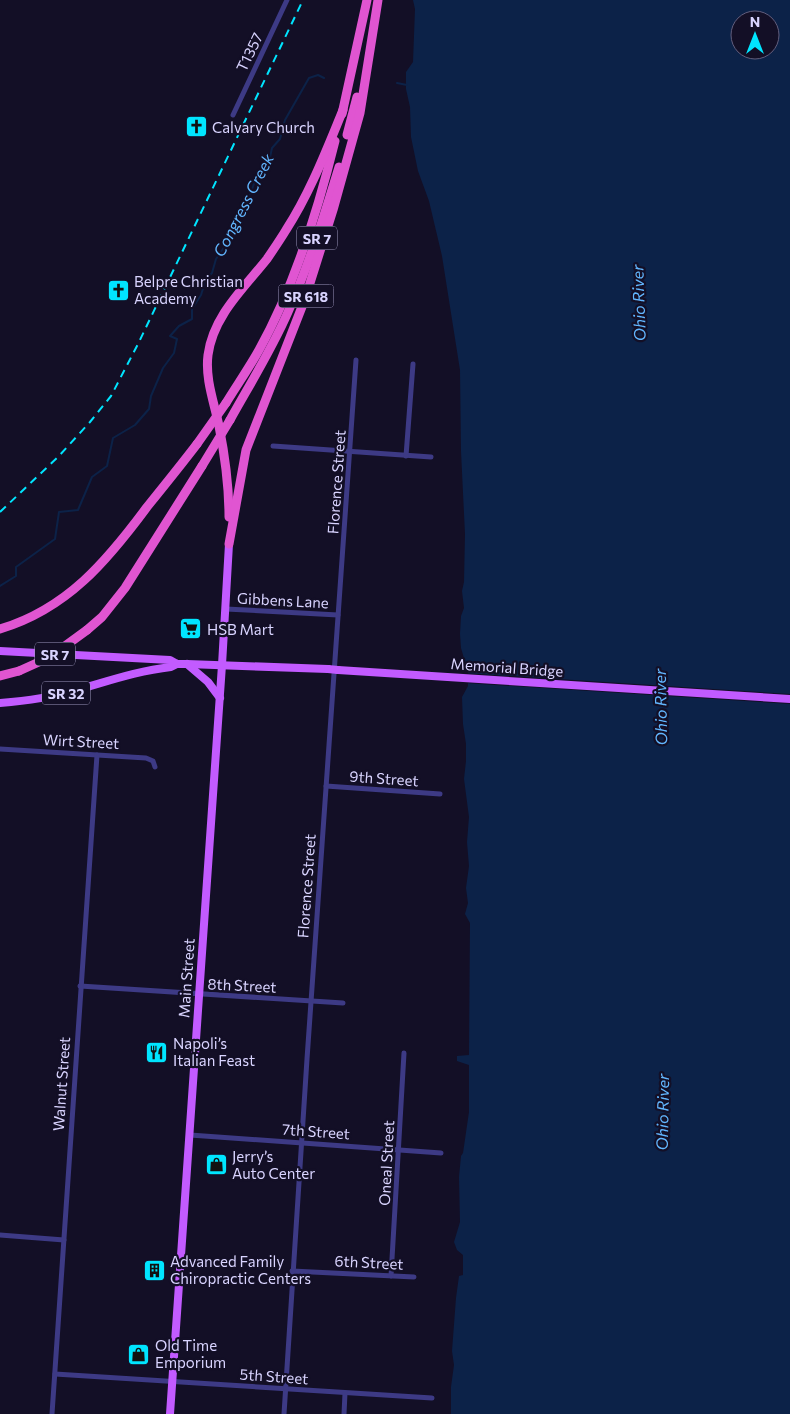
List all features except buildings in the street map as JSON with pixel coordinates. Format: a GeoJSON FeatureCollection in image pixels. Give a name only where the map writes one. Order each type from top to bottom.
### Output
{"type":"FeatureCollection","features":[{"type":"Feature","properties":{"kind":"highway","name":"SR 7"},"geometry":{"type":"LineString","coordinates":[[0,629],[40,613],[72,591],[100,566],[197,444],[247,370],[269,330],[296,266],[324,182],[343,110],[367,0]]}},
{"type":"Feature","properties":{"kind":"highway","name":"SR 7"},"geometry":{"type":"LineString","coordinates":[[0,676],[50,657],[87,630],[102,616],[125,588],[202,466],[271,348],[296,294],[318,234],[342,154],[371,43],[378,0]]}},
{"type":"Feature","properties":{"kind":"highway","name":"SR 618"},"geometry":{"type":"LineString","coordinates":[[229,544],[246,450],[295,328],[316,265],[360,113],[371,43]]}},
{"type":"Feature","properties":{"kind":"highway"},"geometry":{"type":"LineString","coordinates":[[229,544],[229,497],[224,454],[207,372],[210,342],[224,313],[267,258],[296,214],[320,166],[343,110]]}},
{"type":"Feature","properties":{"kind":"main road","name":"Main Street"},"geometry":{"type":"LineString","coordinates":[[170,1414],[229,544]]}},
{"type":"Feature","properties":{"kind":"main road","name":"SR 32"},"geometry":{"type":"LineString","coordinates":[[0,651],[170,660],[177,664]]}},
{"type":"Feature","properties":{"kind":"main road","name":"SR 32"},"geometry":{"type":"LineString","coordinates":[[0,703],[45,698],[123,675],[171,667],[177,664],[222,665]]}},
{"type":"Feature","properties":{"kind":"main road"},"geometry":{"type":"LineString","coordinates":[[187,664],[208,682],[220,698]]}},
{"type":"Feature","properties":{"kind":"main road","name":"Memorial Bridge"},"geometry":{"type":"LineString","coordinates":[[222,665],[328,669],[790,699]]}},
{"type":"Feature","properties":{"kind":"street","name":"T1357"},"geometry":{"type":"LineString","coordinates":[[232,115],[287,0]]}},
{"type":"Feature","properties":{"kind":"street","name":"Florence Street"},"geometry":{"type":"LineString","coordinates":[[284,1414],[310,1002],[356,360]]}},
{"type":"Feature","properties":{"kind":"street"},"geometry":{"type":"LineString","coordinates":[[406,456],[413,364]]}},
{"type":"Feature","properties":{"kind":"street"},"geometry":{"type":"LineString","coordinates":[[272,446],[431,457]]}},
{"type":"Feature","properties":{"kind":"street","name":"Gibbens Lane"},"geometry":{"type":"LineString","coordinates":[[226,609],[338,615]]}},
{"type":"Feature","properties":{"kind":"street","name":"Wirt Street"},"geometry":{"type":"LineString","coordinates":[[0,750],[146,758],[153,761],[155,767]]}},
{"type":"Feature","properties":{"kind":"street","name":"Walnut Street"},"geometry":{"type":"LineString","coordinates":[[52,1414],[97,755]]}},
{"type":"Feature","properties":{"kind":"street","name":"9th Street"},"geometry":{"type":"LineString","coordinates":[[326,786],[440,794]]}},
{"type":"Feature","properties":{"kind":"street","name":"8th Street"},"geometry":{"type":"LineString","coordinates":[[80,986],[343,1003]]}},
{"type":"Feature","properties":{"kind":"street","name":"Oneal Street"},"geometry":{"type":"LineString","coordinates":[[391,1276],[404,1053]]}},
{"type":"Feature","properties":{"kind":"street","name":"7th Street"},"geometry":{"type":"LineString","coordinates":[[190,1135],[441,1153]]}},
{"type":"Feature","properties":{"kind":"street"},"geometry":{"type":"LineString","coordinates":[[0,1236],[64,1240]]}},
{"type":"Feature","properties":{"kind":"street","name":"6th Street"},"geometry":{"type":"LineString","coordinates":[[292,1271],[414,1277]]}},
{"type":"Feature","properties":{"kind":"street","name":"5th Street"},"geometry":{"type":"LineString","coordinates":[[54,1374],[432,1398]]}},
{"type":"Feature","properties":{"kind":"street"},"geometry":{"type":"LineString","coordinates":[[344,1414],[345,1393]]}},
{"type":"Feature","properties":{"kind":"water","name":"Ohio River"},"geometry":{"type":"Polygon","coordinates":[[[413,0],[790,0],[790,1414],[451,1414],[451,1387],[454,1365],[452,1351],[456,1298],[459,1276],[463,1275],[463,1255],[457,1250],[454,1242],[460,1222],[459,1177],[469,1112],[469,1065],[457,1061],[457,1056],[469,1055],[470,923],[465,914],[468,903],[466,888],[469,866],[467,842],[469,817],[464,779],[466,744],[462,697],[468,686],[468,672],[461,648],[460,634],[461,616],[464,608],[462,591],[464,582],[465,534],[460,370],[442,256],[429,201],[418,171],[411,137],[406,72],[413,62],[415,9],[413,0]]]}},
{"type":"Feature","properties":{"kind":"pier"},"geometry":{"type":"Polygon","coordinates":[[[465,673],[790,694],[790,704],[465,683],[465,673]]]}},
{"type":"Feature","properties":{"kind":"waterway","name":"Congress Creek"},"geometry":{"type":"LineString","coordinates":[[0,586],[16,576],[16,567],[55,539],[59,512],[78,510],[92,477],[107,466],[113,438],[135,425],[149,409],[151,396],[163,368],[174,353],[177,339],[170,336],[179,326],[192,319],[192,309],[201,295],[206,279],[212,273],[216,259],[225,246],[230,230],[251,192],[256,178],[269,162],[272,148],[280,139],[285,120],[309,78],[318,75],[324,78]]}},
{"type":"Feature","properties":{"kind":"waterway","name":"Congress Creek"},"geometry":{"type":"LineString","coordinates":[[397,83],[407,85]]}},
{"type":"Feature","properties":{"kind":"railway"},"geometry":{"type":"LineString","coordinates":[[0,512],[58,457],[111,396],[138,344],[303,0]]}},
{"type":"Feature","properties":{"kind":"place","name":"Calvary Church"},"geometry":{"type":"Point","coordinates":[196,127]}},
{"type":"Feature","properties":{"kind":"place","name":"Belpre Christian Academy"},"geometry":{"type":"Point","coordinates":[118,290]}},
{"type":"Feature","properties":{"kind":"place","name":"HSB Mart"},"geometry":{"type":"Point","coordinates":[191,629]}},
{"type":"Feature","properties":{"kind":"place","name":"Napoli’s Italian Feast"},"geometry":{"type":"Point","coordinates":[157,1052]}},
{"type":"Feature","properties":{"kind":"place","name":"Jerry’s Auto Center"},"geometry":{"type":"Point","coordinates":[216,1165]}},
{"type":"Feature","properties":{"kind":"place","name":"Advanced Family Chiropractic Centers"},"geometry":{"type":"Point","coordinates":[154,1270]}},
{"type":"Feature","properties":{"kind":"place","name":"Old Time Emporium"},"geometry":{"type":"Point","coordinates":[139,1354]}}]}
